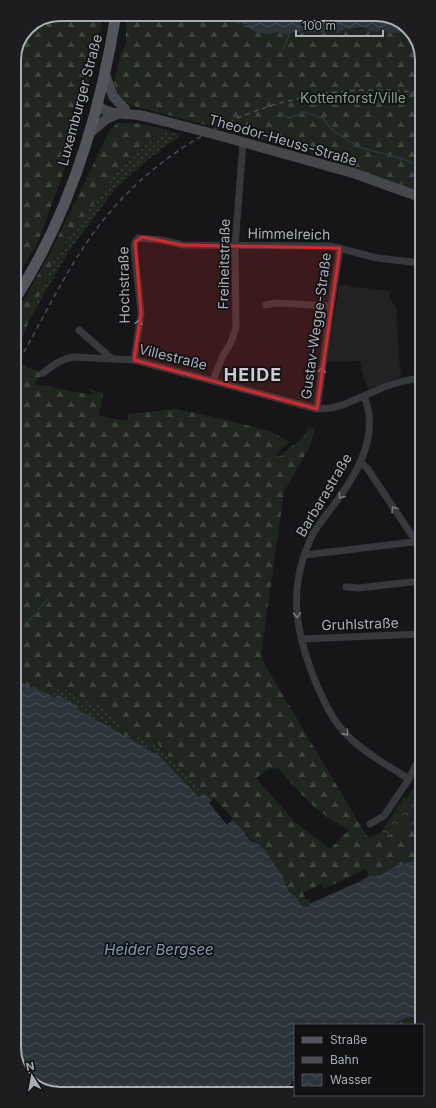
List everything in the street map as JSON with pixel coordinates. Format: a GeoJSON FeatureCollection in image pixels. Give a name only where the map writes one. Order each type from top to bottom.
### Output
{"type":"FeatureCollection","features":[{"type":"Feature","properties":{"kind":"main road","name":"Luxemburger Straße"},"geometry":{"type":"LineString","coordinates":[[21,288],[45,246],[67,200],[90,133],[105,74],[115,21]]}},
{"type":"Feature","properties":{"kind":"main road"},"geometry":{"type":"LineString","coordinates":[[90,133],[106,119],[121,112],[105,74]]}},
{"type":"Feature","properties":{"kind":"main road","name":"Theodor-Heuss-Straße"},"geometry":{"type":"LineString","coordinates":[[97,105],[107,112],[121,112],[187,127],[352,174],[415,194]]}},
{"type":"Feature","properties":{"kind":"street","name":"Freiheitstraße"},"geometry":{"type":"LineString","coordinates":[[212,380],[232,340],[236,327],[235,246],[243,143]]}},
{"type":"Feature","properties":{"kind":"street","name":"Hochstraße"},"geometry":{"type":"LineString","coordinates":[[134,360],[141,313],[134,247],[138,238],[142,238]]}},
{"type":"Feature","properties":{"kind":"street","name":"Himmelreich"},"geometry":{"type":"LineString","coordinates":[[142,238],[183,245],[330,246],[377,258],[415,262]]}},
{"type":"Feature","properties":{"kind":"street","name":"Gustav-Wegge-Straße"},"geometry":{"type":"LineString","coordinates":[[317,409],[340,248]]}},
{"type":"Feature","properties":{"kind":"street"},"geometry":{"type":"LineString","coordinates":[[266,305],[276,303],[331,306]]}},
{"type":"Feature","properties":{"kind":"street"},"geometry":{"type":"LineString","coordinates":[[79,330],[111,358]]}},
{"type":"Feature","properties":{"kind":"street","name":"Villestraße"},"geometry":{"type":"LineString","coordinates":[[43,373],[64,359],[72,357],[134,360],[317,409]]}},
{"type":"Feature","properties":{"kind":"street"},"geometry":{"type":"LineString","coordinates":[[317,409],[331,408],[390,385],[415,379]]}},
{"type":"Feature","properties":{"kind":"street","name":"Barbarastraße"},"geometry":{"type":"LineString","coordinates":[[364,396],[368,405],[369,431],[361,463],[348,486],[318,526],[314,534],[300,568],[297,586],[297,609],[301,639],[320,692],[338,725],[350,738],[367,752],[409,779]]}},
{"type":"Feature","properties":{"kind":"street"},"geometry":{"type":"LineString","coordinates":[[361,463],[367,468],[415,539]]}},
{"type":"Feature","properties":{"kind":"street"},"geometry":{"type":"LineString","coordinates":[[305,555],[415,542]]}},
{"type":"Feature","properties":{"kind":"street"},"geometry":{"type":"LineString","coordinates":[[346,587],[358,588],[415,582]]}},
{"type":"Feature","properties":{"kind":"street","name":"Gruhlstraße"},"geometry":{"type":"LineString","coordinates":[[301,639],[415,634]]}},
{"type":"Feature","properties":{"kind":"street"},"geometry":{"type":"LineString","coordinates":[[370,824],[384,816],[409,779],[415,767]]}},
{"type":"Feature","properties":{"kind":"highlighted area"},"geometry":{"type":"Polygon","coordinates":[[[142,237],[183,245],[340,248],[317,409],[134,360],[141,313],[135,242],[142,237]]]}},
{"type":"Feature","properties":{"kind":"shaded area"},"geometry":{"type":"Polygon","coordinates":[[[339,285],[390,291],[390,299],[396,307],[401,377],[368,389],[360,361],[327,362],[339,285]]]}},
{"type":"Feature","properties":{"kind":"green space"},"geometry":{"type":"Polygon","coordinates":[[[60,21],[102,21],[85,97],[81,124],[38,242],[21,270],[22,50],[33,33],[45,24],[60,21]]]}},
{"type":"Feature","properties":{"kind":"green space","name":"Kottenforst/Ville"},"geometry":{"type":"Polygon","coordinates":[[[127,21],[232,21],[269,34],[278,31],[291,33],[328,33],[347,27],[356,29],[363,27],[372,31],[381,29],[390,33],[392,31],[402,32],[411,43],[415,60],[415,191],[304,151],[130,105],[118,94],[114,82],[121,53],[126,44],[127,21]]]}},
{"type":"Feature","properties":{"kind":"green space"},"geometry":{"type":"Polygon","coordinates":[[[117,123],[135,123],[164,129],[118,170],[55,257],[21,340],[21,305],[50,253],[110,130],[117,123]]]}},
{"type":"Feature","properties":{"kind":"green space"},"geometry":{"type":"Polygon","coordinates":[[[164,129],[181,135],[151,157],[115,189],[69,251],[26,326],[55,257],[118,170],[164,129]]]}},
{"type":"Feature","properties":{"kind":"green space"},"geometry":{"type":"Polygon","coordinates":[[[21,365],[43,373],[35,384],[93,395],[88,389],[103,393],[99,416],[127,421],[129,414],[176,409],[218,418],[270,431],[289,442],[276,454],[279,457],[303,437],[309,427],[315,429],[310,446],[284,492],[261,654],[265,665],[368,838],[381,832],[388,835],[415,827],[415,859],[398,865],[375,877],[369,874],[366,869],[324,889],[322,884],[303,893],[306,899],[309,898],[311,903],[308,907],[304,907],[289,891],[281,873],[264,849],[247,837],[243,830],[214,798],[212,800],[203,793],[199,797],[196,794],[201,788],[167,755],[157,743],[154,742],[151,745],[147,743],[145,738],[138,734],[134,741],[121,734],[122,731],[120,729],[119,720],[110,715],[108,710],[92,701],[86,700],[85,705],[83,706],[81,697],[56,684],[51,695],[35,687],[30,687],[21,682],[21,365]],[[270,768],[256,778],[295,822],[330,849],[349,830],[319,811],[294,787],[279,769],[270,768]]]}},
{"type":"Feature","properties":{"kind":"green space"},"geometry":{"type":"Polygon","coordinates":[[[56,684],[85,700],[92,701],[108,710],[110,715],[119,720],[120,729],[122,731],[121,734],[76,709],[78,706],[51,695],[56,684]]]}},
{"type":"Feature","properties":{"kind":"green space"},"geometry":{"type":"Polygon","coordinates":[[[138,734],[145,738],[147,743],[157,743],[167,755],[201,788],[196,794],[158,755],[159,754],[134,741],[138,734]]]}},
{"type":"Feature","properties":{"kind":"green space"},"geometry":{"type":"Polygon","coordinates":[[[414,788],[415,827],[388,835],[381,832],[404,797],[407,798],[414,788]]]}},
{"type":"Feature","properties":{"kind":"green space"},"geometry":{"type":"Polygon","coordinates":[[[415,1014],[415,1024],[392,1024],[415,1014]]]}},
{"type":"Feature","properties":{"kind":"water"},"geometry":{"type":"Polygon","coordinates":[[[234,21],[378,21],[391,24],[402,32],[395,32],[393,34],[392,31],[390,33],[381,29],[379,32],[372,31],[370,33],[368,29],[363,27],[348,29],[347,27],[339,33],[299,32],[291,33],[289,35],[278,32],[269,34],[253,31],[248,25],[241,23],[237,24],[234,21]]]}},
{"type":"Feature","properties":{"kind":"water","name":"Heider Bergsee"},"geometry":{"type":"Polygon","coordinates":[[[21,682],[30,687],[35,687],[55,697],[58,695],[78,706],[77,709],[155,753],[157,752],[159,754],[158,755],[199,797],[203,793],[212,800],[209,803],[227,825],[233,820],[251,841],[259,844],[265,850],[282,875],[289,892],[297,898],[304,907],[308,907],[311,903],[359,882],[370,875],[381,875],[398,865],[408,863],[415,859],[415,1014],[392,1024],[294,1024],[294,1079],[289,1087],[58,1087],[43,1083],[29,1072],[23,1060],[21,1048],[21,682]]]}},
{"type":"Feature","properties":{"kind":"waterway"},"geometry":{"type":"LineString","coordinates":[[283,50],[289,35]]}},
{"type":"Feature","properties":{"kind":"waterway"},"geometry":{"type":"LineString","coordinates":[[282,113],[288,118],[305,112],[323,118],[331,129],[358,147],[400,158],[415,164]]}},
{"type":"Feature","properties":{"kind":"waterway"},"geometry":{"type":"LineString","coordinates":[[38,610],[48,599]]}},
{"type":"Feature","properties":{"kind":"waterway"},"geometry":{"type":"LineString","coordinates":[[29,621],[34,615]]}},
{"type":"Feature","properties":{"kind":"railway"},"geometry":{"type":"LineString","coordinates":[[21,357],[62,282],[94,232],[124,196],[159,165],[197,139],[238,118],[282,103],[327,93],[373,90],[415,93]]}},
{"type":"Feature","properties":{"kind":"district","name":"HEIDE"},"geometry":{"type":"Point","coordinates":[253,375]}}]}
